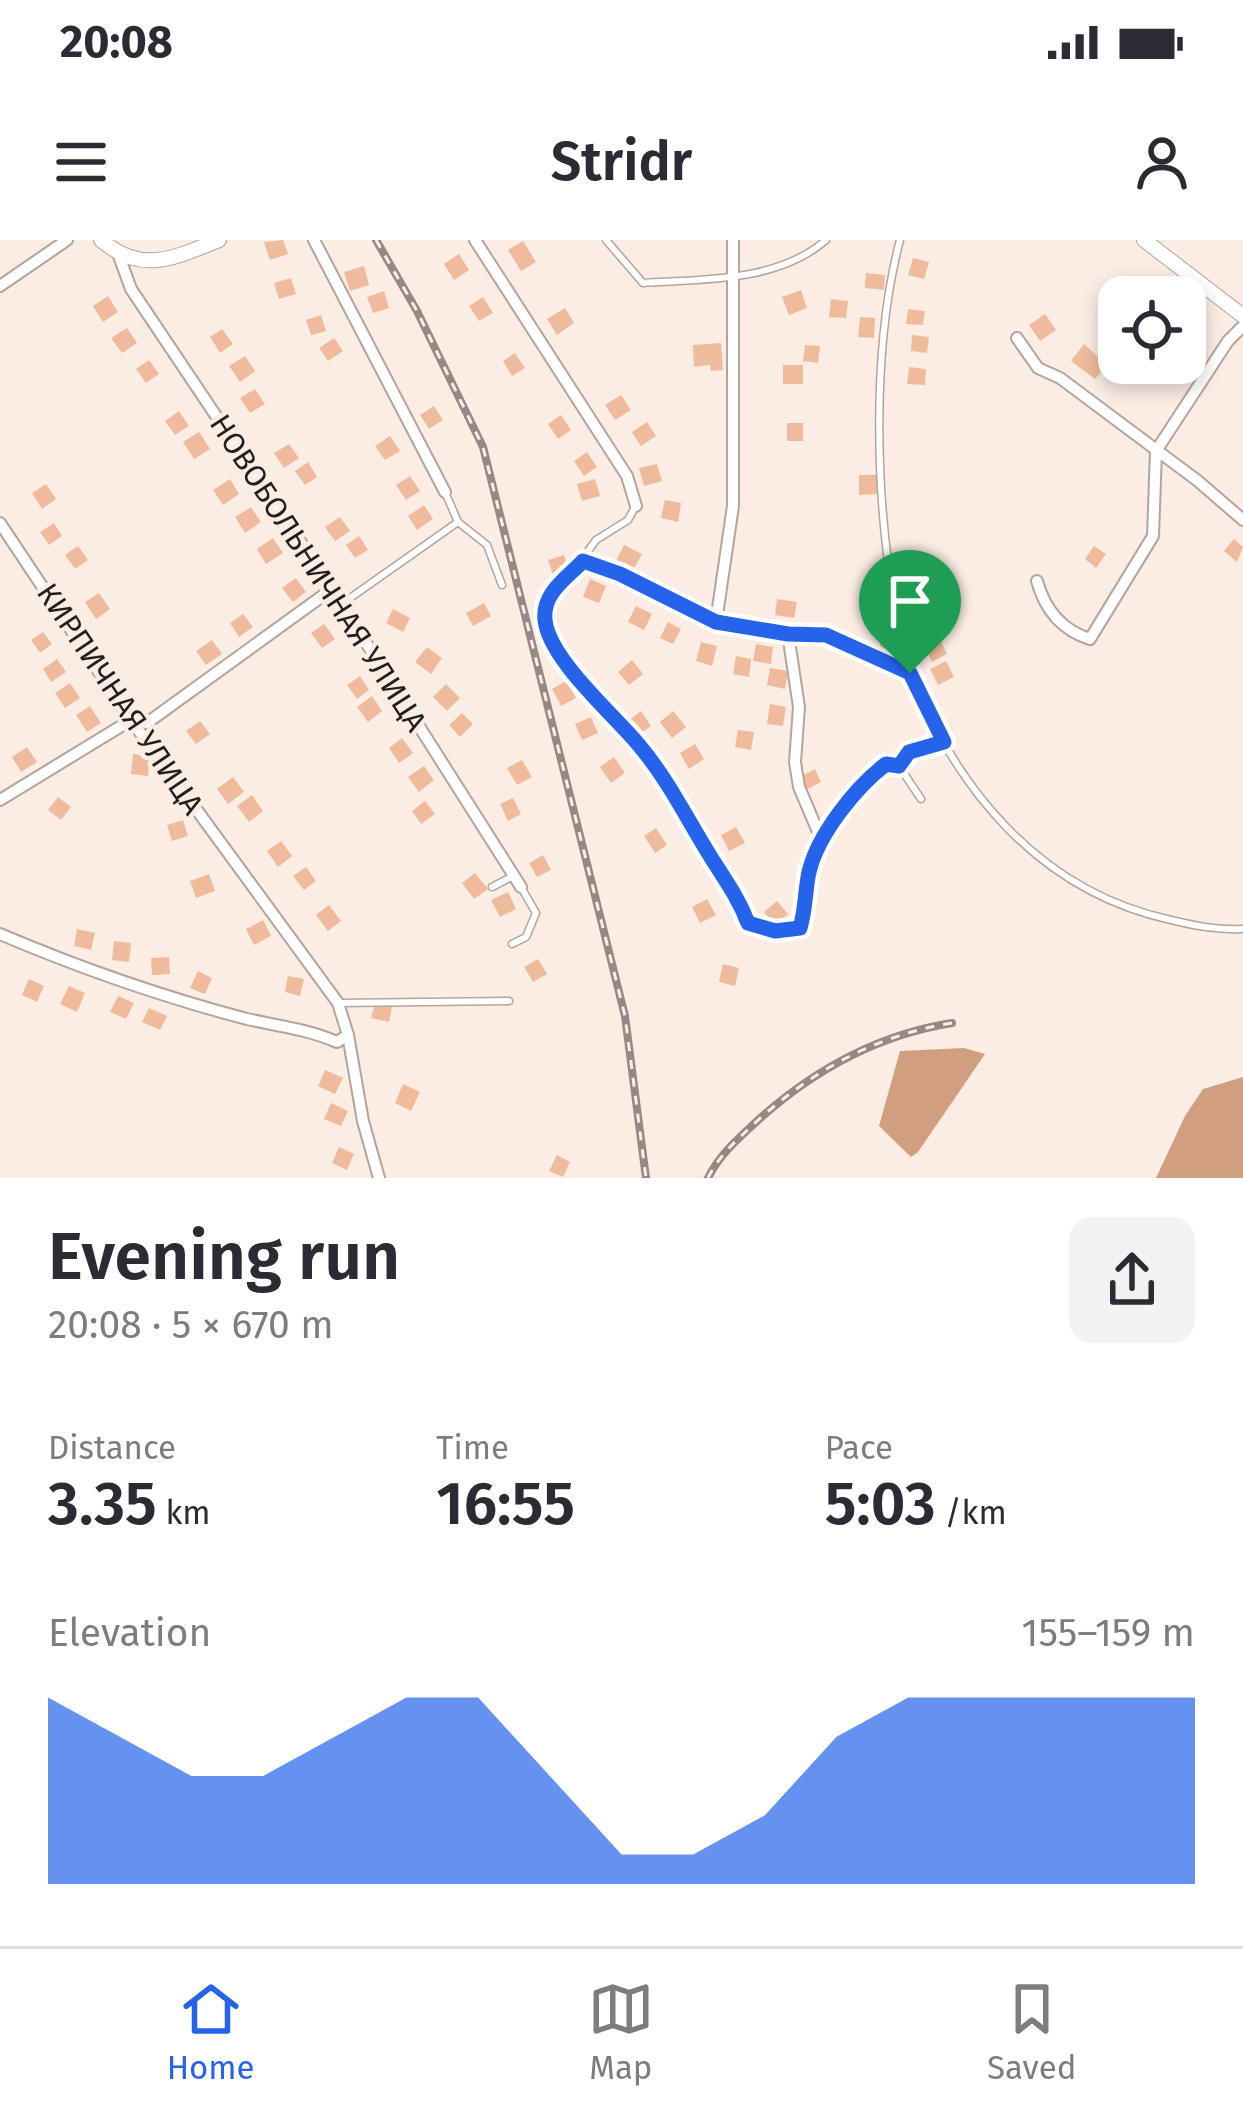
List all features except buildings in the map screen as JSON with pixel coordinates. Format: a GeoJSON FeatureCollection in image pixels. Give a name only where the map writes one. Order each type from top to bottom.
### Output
{"type":"FeatureCollection","features":[{"type":"Feature","properties":{"kind":"street"},"geometry":{"type":"LineString","coordinates":[[0,286],[67,240]]}},
{"type":"Feature","properties":{"kind":"street"},"geometry":{"type":"LineString","coordinates":[[101,240],[119,256],[146,263],[219,240]]}},
{"type":"Feature","properties":{"kind":"street"},"geometry":{"type":"LineString","coordinates":[[314,240],[445,492]]}},
{"type":"Feature","properties":{"kind":"street"},"geometry":{"type":"LineString","coordinates":[[475,240],[627,476],[636,506]]}},
{"type":"Feature","properties":{"kind":"street"},"geometry":{"type":"LineString","coordinates":[[716,622],[733,506],[733,240]]}},
{"type":"Feature","properties":{"kind":"street"},"geometry":{"type":"LineString","coordinates":[[1144,240],[1243,316]]}},
{"type":"Feature","properties":{"kind":"street","name":"НОВОБОЛЬНИЧНАЯ УЛИЦА"},"geometry":{"type":"LineString","coordinates":[[119,256],[131,289],[332,589],[517,881]]}},
{"type":"Feature","properties":{"kind":"street"},"geometry":{"type":"LineString","coordinates":[[1037,581],[1044,606],[1074,634],[1090,639],[1153,536],[1156,451],[1228,341],[1243,326]]}},
{"type":"Feature","properties":{"kind":"street"},"geometry":{"type":"LineString","coordinates":[[1017,338],[1038,368],[1060,378],[1243,520]]}},
{"type":"Feature","properties":{"kind":"street","name":"КИРПИЧНАЯ УЛИЦА"},"geometry":{"type":"LineString","coordinates":[[0,523],[131,720],[338,1003],[348,1035]]}},
{"type":"Feature","properties":{"kind":"street"},"geometry":{"type":"LineString","coordinates":[[583,561],[620,574],[716,622],[826,635],[910,673]]}},
{"type":"Feature","properties":{"kind":"street"},"geometry":{"type":"LineString","coordinates":[[0,800],[131,720],[147,723],[332,589]]}},
{"type":"Feature","properties":{"kind":"street"},"geometry":{"type":"LineString","coordinates":[[788,634],[799,707],[795,762],[799,787],[822,842]]}},
{"type":"Feature","properties":{"kind":"street"},"geometry":{"type":"LineString","coordinates":[[0,934],[136,986],[248,1019],[308,1030],[337,1042],[348,1035],[379,1178]]}},
{"type":"Feature","properties":{"kind":"lane"},"geometry":{"type":"LineString","coordinates":[[606,240],[644,283],[759,274],[807,256],[826,240]]}},
{"type":"Feature","properties":{"kind":"lane"},"geometry":{"type":"LineString","coordinates":[[900,240],[890,278],[880,385],[885,555],[910,673],[944,742],[958,770],[1011,834],[1076,885],[1136,913],[1217,930],[1243,929]]}},
{"type":"Feature","properties":{"kind":"lane"},"geometry":{"type":"LineString","coordinates":[[445,492],[458,523],[488,545],[502,585]]}},
{"type":"Feature","properties":{"kind":"lane"},"geometry":{"type":"LineString","coordinates":[[636,506],[628,520],[596,540],[583,561],[559,582],[544,617],[562,655],[640,746],[688,813],[737,895],[748,923],[775,931],[800,928],[808,899],[808,873],[822,842],[886,764],[899,766],[921,799]]}},
{"type":"Feature","properties":{"kind":"lane"},"geometry":{"type":"LineString","coordinates":[[341,604],[458,523]]}},
{"type":"Feature","properties":{"kind":"lane"},"geometry":{"type":"LineString","coordinates":[[899,766],[909,752],[944,742]]}},
{"type":"Feature","properties":{"kind":"lane"},"geometry":{"type":"LineString","coordinates":[[492,887],[517,881],[536,913],[526,937],[512,944]]}},
{"type":"Feature","properties":{"kind":"lane"},"geometry":{"type":"LineString","coordinates":[[338,1003],[509,1001]]}},
{"type":"Feature","properties":{"kind":"shaded area"},"geometry":{"type":"Polygon","coordinates":[[[964,1048],[985,1054],[911,1157],[879,1126],[900,1051],[964,1048]]]}},
{"type":"Feature","properties":{"kind":"shaded area"},"geometry":{"type":"Polygon","coordinates":[[[1243,1077],[1243,1178],[1156,1178],[1203,1089],[1243,1077]]]}},
{"type":"Feature","properties":{"kind":"railway"},"geometry":{"type":"LineString","coordinates":[[376,240],[417,311],[483,447],[625,1016],[646,1178]]}},
{"type":"Feature","properties":{"kind":"railway"},"geometry":{"type":"LineString","coordinates":[[708,1178],[723,1154],[756,1122],[823,1071],[897,1036],[952,1023]]}},
{"type":"Feature","properties":{"kind":"route"},"geometry":{"type":"LineString","coordinates":[[583,561],[620,574],[716,622],[826,635],[910,673],[944,742],[909,752],[899,766],[886,764],[872,776],[822,842],[808,873],[808,899],[800,928],[775,931],[748,923],[737,895],[688,813],[640,746],[562,655],[544,617],[559,582],[583,561]]}}]}
